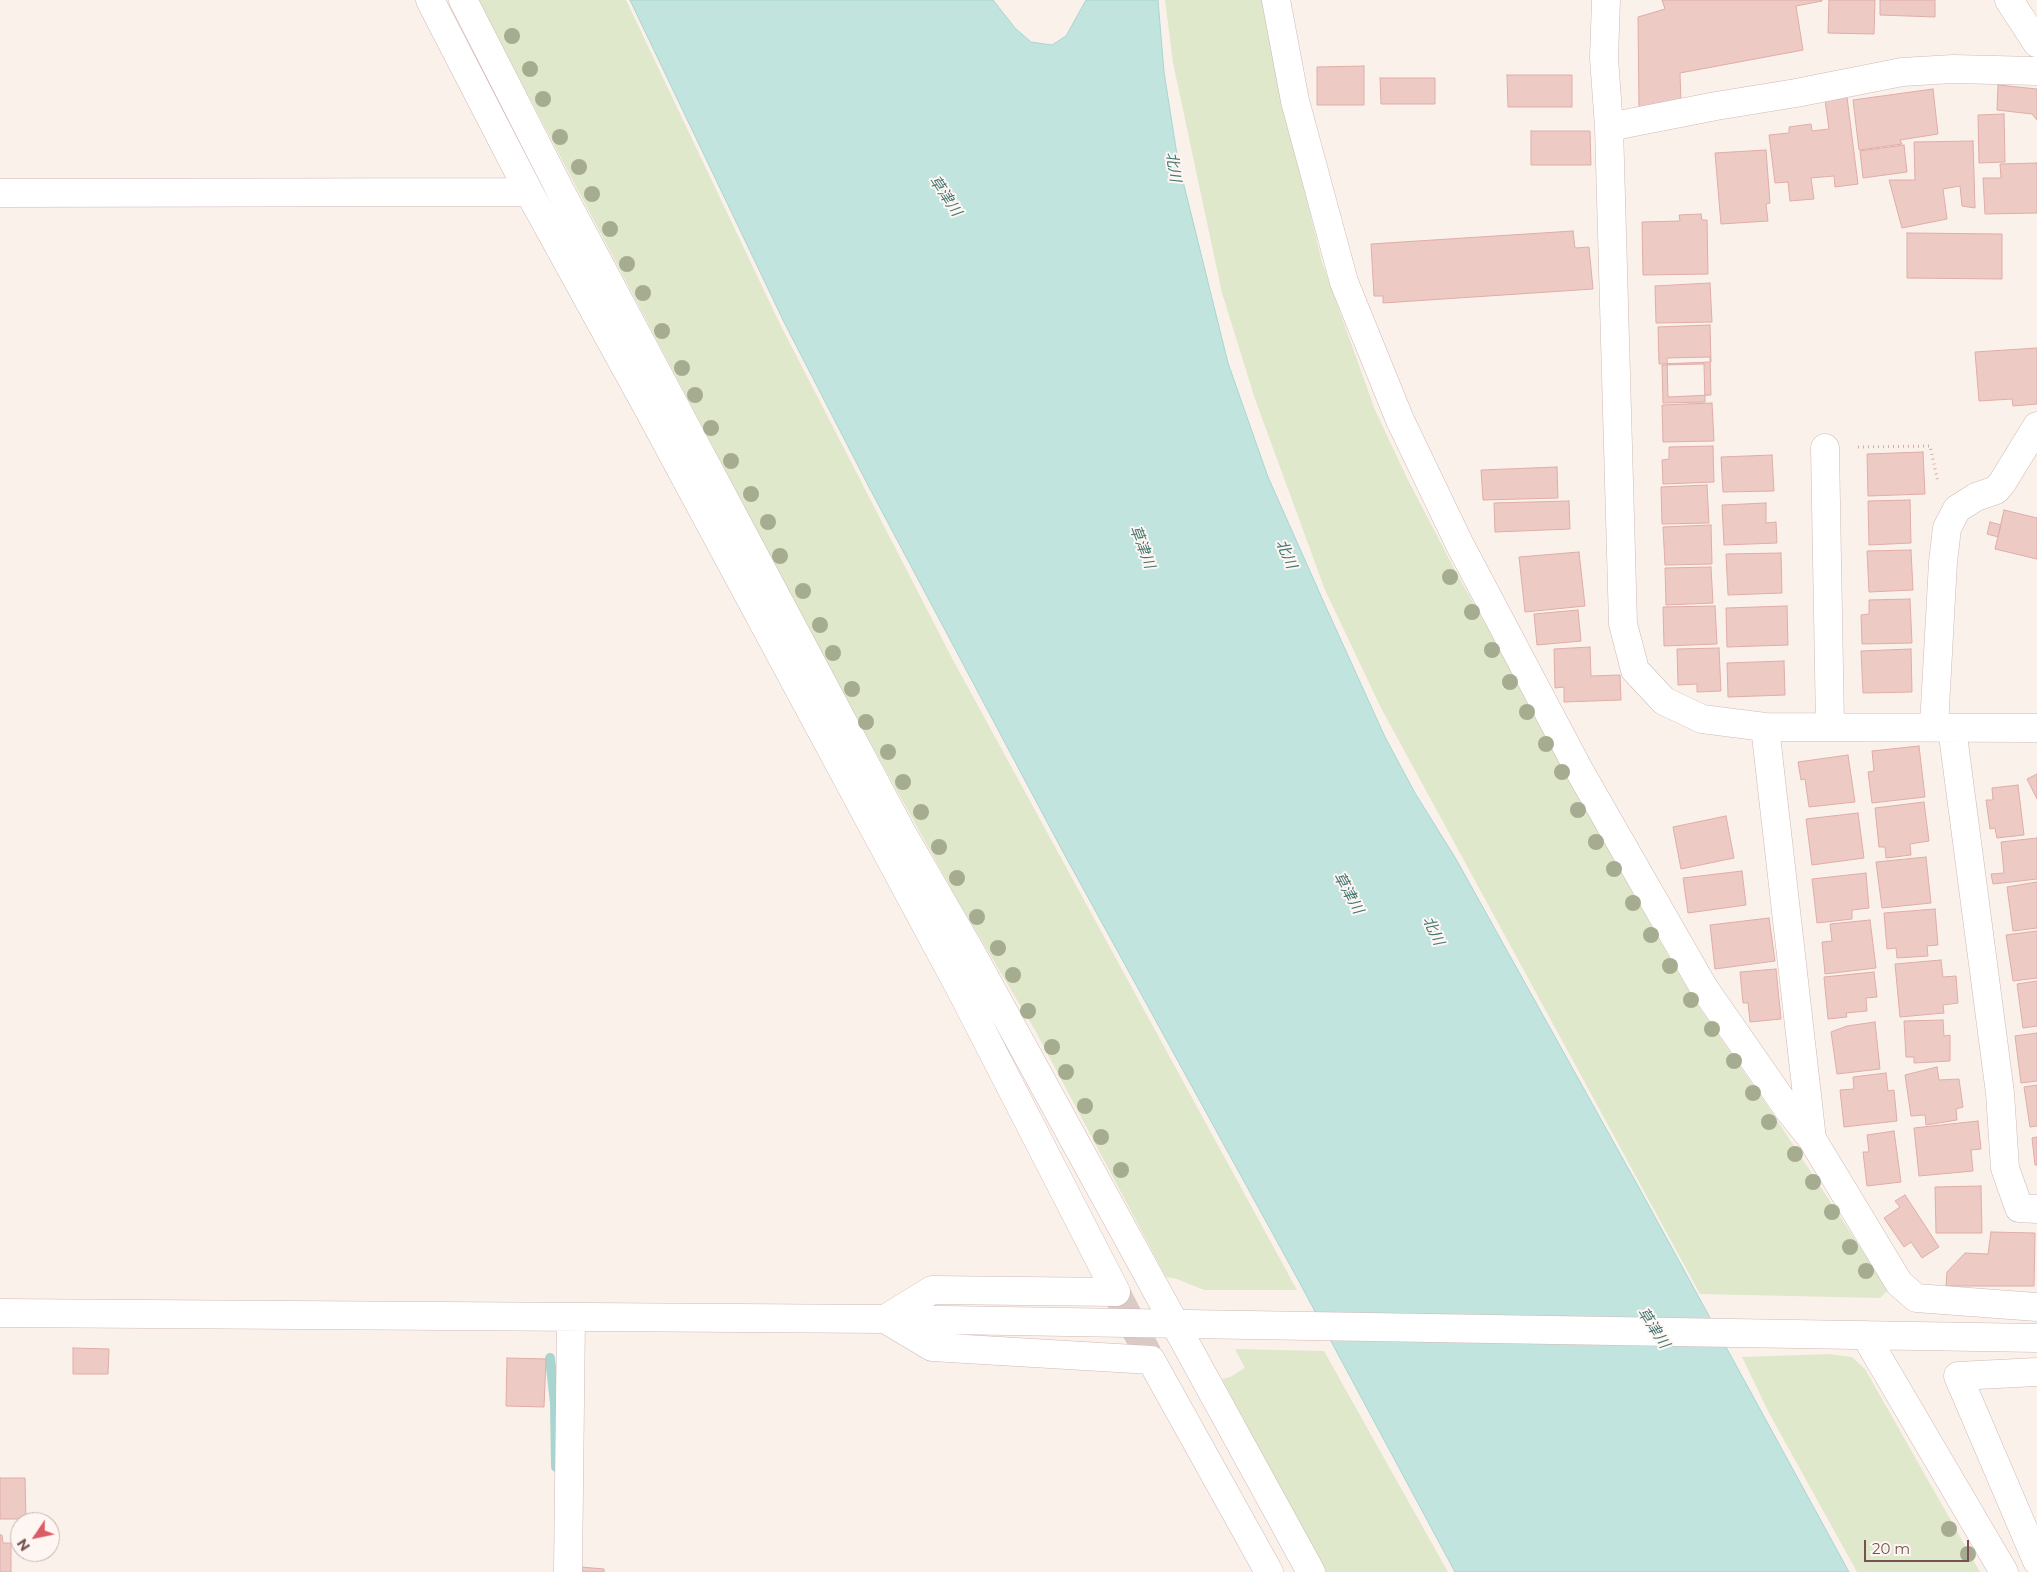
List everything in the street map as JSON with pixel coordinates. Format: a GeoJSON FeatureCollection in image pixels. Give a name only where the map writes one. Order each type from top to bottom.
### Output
{"type":"FeatureCollection","features":[{"type":"Feature","properties":{"kind":"street"},"geometry":{"type":"LineString","coordinates":[[430,0],[529,192],[650,412],[962,992],[1116,1292],[932,1290],[885,1319]]}},
{"type":"Feature","properties":{"kind":"street"},"geometry":{"type":"LineString","coordinates":[[463,0],[560,190],[901,830],[972,954],[1291,1572]]}},
{"type":"Feature","properties":{"kind":"street"},"geometry":{"type":"LineString","coordinates":[[1276,0],[1295,101],[1344,282],[1400,420],[1459,543],[1579,770],[1704,988],[1788,1109],[1812,1139],[1899,1283],[1916,1298],[2037,1307]]}},
{"type":"Feature","properties":{"kind":"street"},"geometry":{"type":"LineString","coordinates":[[1606,0],[1604,58],[1609,127],[1623,624],[1635,670],[1664,701],[1702,719],[1765,727],[2037,728]]}},
{"type":"Feature","properties":{"kind":"street"},"geometry":{"type":"LineString","coordinates":[[2009,0],[2037,43]]}},
{"type":"Feature","properties":{"kind":"street"},"geometry":{"type":"LineString","coordinates":[[1609,127],[1902,72],[1953,69],[2037,71]]}},
{"type":"Feature","properties":{"kind":"street"},"geometry":{"type":"LineString","coordinates":[[0,193],[529,192]]}},
{"type":"Feature","properties":{"kind":"street"},"geometry":{"type":"LineString","coordinates":[[2037,426],[1996,490],[1976,497],[1957,509],[1947,528],[1943,562],[1943,727],[2000,1092],[2005,1168],[2019,1208],[2037,1209]]}},
{"type":"Feature","properties":{"kind":"street"},"geometry":{"type":"LineString","coordinates":[[1825,448],[1830,726]]}},
{"type":"Feature","properties":{"kind":"street"},"geometry":{"type":"LineString","coordinates":[[1765,727],[1812,1139]]}},
{"type":"Feature","properties":{"kind":"street"},"geometry":{"type":"LineString","coordinates":[[962,992],[1008,1053],[1311,1572]]}},
{"type":"Feature","properties":{"kind":"street"},"geometry":{"type":"LineString","coordinates":[[0,1313],[885,1319],[2037,1338]]}},
{"type":"Feature","properties":{"kind":"street"},"geometry":{"type":"LineString","coordinates":[[568,1572],[571,1317]]}},
{"type":"Feature","properties":{"kind":"street"},"geometry":{"type":"LineString","coordinates":[[885,1319],[932,1347],[1151,1360],[1270,1572]]}},
{"type":"Feature","properties":{"kind":"street"},"geometry":{"type":"LineString","coordinates":[[1865,1336],[2004,1572]]}},
{"type":"Feature","properties":{"kind":"street"},"geometry":{"type":"LineString","coordinates":[[2037,1372],[1958,1376],[2037,1560]]}},
{"type":"Feature","properties":{"kind":"path"},"geometry":{"type":"LineString","coordinates":[[1825,448],[1930,446],[1944,508],[1953,518]]}},
{"type":"Feature","properties":{"kind":"green space"},"geometry":{"type":"Polygon","coordinates":[[[478,0],[626,0],[780,324],[953,660],[1297,1290],[1204,1290],[1177,1279],[1166,1277],[1036,1032],[957,899],[834,677],[478,0]]]}},
{"type":"Feature","properties":{"kind":"green space"},"geometry":{"type":"Polygon","coordinates":[[[1165,0],[1263,0],[1280,88],[1322,262],[1375,410],[1407,478],[1457,574],[1530,702],[1657,936],[1695,1001],[1773,1114],[1888,1290],[1880,1298],[1700,1294],[1381,708],[1325,590],[1255,399],[1222,293],[1173,63],[1165,0]]]}},
{"type":"Feature","properties":{"kind":"green space"},"geometry":{"type":"Polygon","coordinates":[[[1235,1349],[1324,1351],[1448,1572],[1325,1572],[1222,1379],[1230,1377],[1245,1368],[1235,1349]]]}},
{"type":"Feature","properties":{"kind":"green space"},"geometry":{"type":"Polygon","coordinates":[[[1828,1354],[1852,1357],[1865,1369],[1980,1572],[1857,1572],[1769,1413],[1742,1357],[1828,1354]]]}},
{"type":"Feature","properties":{"kind":"water"},"geometry":{"type":"Polygon","coordinates":[[[630,0],[993,0],[1015,28],[1031,42],[1052,45],[1066,36],[1086,0],[1158,0],[1164,72],[1178,161],[1228,363],[1268,477],[1385,737],[1415,793],[1456,859],[1638,1186],[1849,1572],[1455,1572],[1296,1276],[1062,850],[870,489],[784,322],[630,0]]]}},
{"type":"Feature","properties":{"kind":"building"},"geometry":{"type":"Polygon","coordinates":[[[1662,0],[1822,1],[1796,6],[1803,50],[1680,73],[1681,102],[1639,108],[1638,17],[1665,9],[1662,0]]]}},
{"type":"Feature","properties":{"kind":"building"},"geometry":{"type":"Polygon","coordinates":[[[1829,0],[1875,0],[1874,34],[1828,33],[1829,0]]]}},
{"type":"Feature","properties":{"kind":"building"},"geometry":{"type":"Polygon","coordinates":[[[1880,0],[1935,0],[1935,17],[1880,15],[1880,0]]]}},
{"type":"Feature","properties":{"kind":"building"},"geometry":{"type":"Polygon","coordinates":[[[1364,66],[1364,105],[1317,105],[1317,67],[1364,66]]]}},
{"type":"Feature","properties":{"kind":"building"},"geometry":{"type":"Polygon","coordinates":[[[1507,75],[1572,75],[1572,107],[1508,107],[1507,75]]]}},
{"type":"Feature","properties":{"kind":"building"},"geometry":{"type":"Polygon","coordinates":[[[1380,78],[1435,78],[1435,104],[1381,104],[1380,78]]]}},
{"type":"Feature","properties":{"kind":"building"},"geometry":{"type":"Polygon","coordinates":[[[1998,85],[2037,89],[2037,120],[2032,114],[1997,110],[1998,85]]]}},
{"type":"Feature","properties":{"kind":"building"},"geometry":{"type":"Polygon","coordinates":[[[1933,89],[1938,134],[1900,140],[1902,144],[1859,150],[1853,100],[1933,89]]]}},
{"type":"Feature","properties":{"kind":"building"},"geometry":{"type":"Polygon","coordinates":[[[1847,97],[1858,184],[1835,187],[1834,176],[1811,178],[1814,199],[1790,201],[1788,182],[1775,183],[1769,135],[1789,133],[1789,127],[1811,124],[1812,131],[1829,129],[1825,100],[1847,97]]]}},
{"type":"Feature","properties":{"kind":"building"},"geometry":{"type":"Polygon","coordinates":[[[2004,114],[2005,162],[1979,163],[1978,115],[2004,114]]]}},
{"type":"Feature","properties":{"kind":"building"},"geometry":{"type":"Polygon","coordinates":[[[1531,131],[1590,131],[1591,165],[1531,165],[1531,131]]]}},
{"type":"Feature","properties":{"kind":"building"},"geometry":{"type":"Polygon","coordinates":[[[1973,141],[1975,208],[1962,206],[1960,186],[1943,189],[1947,219],[1902,228],[1889,180],[1915,180],[1914,142],[1973,141]]]}},
{"type":"Feature","properties":{"kind":"building"},"geometry":{"type":"Polygon","coordinates":[[[1904,145],[1907,172],[1863,178],[1860,151],[1904,145]]]}},
{"type":"Feature","properties":{"kind":"building"},"geometry":{"type":"Polygon","coordinates":[[[1766,150],[1770,203],[1766,204],[1768,221],[1721,224],[1715,153],[1766,150]]]}},
{"type":"Feature","properties":{"kind":"building"},"geometry":{"type":"Polygon","coordinates":[[[2037,163],[2037,213],[1985,214],[1983,178],[2001,178],[2000,164],[2037,163]]]}},
{"type":"Feature","properties":{"kind":"building"},"geometry":{"type":"Polygon","coordinates":[[[1701,214],[1702,220],[1707,220],[1708,274],[1643,275],[1642,222],[1680,221],[1679,215],[1701,214]]]}},
{"type":"Feature","properties":{"kind":"building"},"geometry":{"type":"Polygon","coordinates":[[[1573,231],[1575,248],[1589,247],[1593,289],[1383,303],[1383,296],[1374,296],[1371,244],[1573,231]]]}},
{"type":"Feature","properties":{"kind":"building"},"geometry":{"type":"Polygon","coordinates":[[[1907,233],[2002,234],[2002,279],[1907,278],[1907,233]]]}},
{"type":"Feature","properties":{"kind":"building"},"geometry":{"type":"Polygon","coordinates":[[[1710,283],[1712,322],[1656,323],[1655,286],[1710,283]]]}},
{"type":"Feature","properties":{"kind":"building"},"geometry":{"type":"Polygon","coordinates":[[[1710,325],[1711,362],[1659,364],[1658,327],[1710,325]]]}},
{"type":"Feature","properties":{"kind":"building"},"geometry":{"type":"Polygon","coordinates":[[[2037,348],[2037,404],[2013,406],[2012,399],[1979,401],[1975,352],[2037,348]]]}},
{"type":"Feature","properties":{"kind":"building"},"geometry":{"type":"Polygon","coordinates":[[[1710,357],[1711,395],[1668,397],[1667,358],[1710,357]]]}},
{"type":"Feature","properties":{"kind":"building"},"geometry":{"type":"Polygon","coordinates":[[[1704,364],[1705,402],[1663,403],[1662,365],[1704,364]]]}},
{"type":"Feature","properties":{"kind":"building"},"geometry":{"type":"Polygon","coordinates":[[[1712,403],[1714,441],[1663,442],[1662,405],[1712,403]]]}},
{"type":"Feature","properties":{"kind":"building"},"geometry":{"type":"Polygon","coordinates":[[[1713,446],[1714,482],[1663,484],[1662,460],[1669,459],[1669,447],[1713,446]]]}},
{"type":"Feature","properties":{"kind":"building"},"geometry":{"type":"Polygon","coordinates":[[[1923,452],[1925,494],[1868,496],[1867,454],[1923,452]]]}},
{"type":"Feature","properties":{"kind":"building"},"geometry":{"type":"Polygon","coordinates":[[[1772,455],[1774,491],[1723,492],[1721,457],[1772,455]]]}},
{"type":"Feature","properties":{"kind":"building"},"geometry":{"type":"Polygon","coordinates":[[[1557,467],[1558,498],[1483,500],[1481,470],[1557,467]]]}},
{"type":"Feature","properties":{"kind":"building"},"geometry":{"type":"Polygon","coordinates":[[[1707,485],[1709,523],[1662,524],[1661,487],[1707,485]]]}},
{"type":"Feature","properties":{"kind":"building"},"geometry":{"type":"Polygon","coordinates":[[[1910,500],[1911,543],[1869,545],[1868,501],[1910,500]]]}},
{"type":"Feature","properties":{"kind":"building"},"geometry":{"type":"Polygon","coordinates":[[[1569,501],[1570,529],[1495,532],[1494,503],[1569,501]]]}},
{"type":"Feature","properties":{"kind":"building"},"geometry":{"type":"Polygon","coordinates":[[[1766,503],[1766,523],[1776,522],[1777,543],[1724,545],[1722,505],[1766,503]]]}},
{"type":"Feature","properties":{"kind":"building"},"geometry":{"type":"Polygon","coordinates":[[[2004,510],[2037,518],[2037,559],[1995,549],[2004,510]]]}},
{"type":"Feature","properties":{"kind":"building"},"geometry":{"type":"Polygon","coordinates":[[[1990,522],[2001,525],[1998,537],[1987,534],[1990,522]]]}},
{"type":"Feature","properties":{"kind":"building"},"geometry":{"type":"Polygon","coordinates":[[[1711,525],[1712,564],[1665,565],[1663,527],[1711,525]]]}},
{"type":"Feature","properties":{"kind":"building"},"geometry":{"type":"Polygon","coordinates":[[[1911,550],[1913,590],[1869,592],[1867,551],[1911,550]]]}},
{"type":"Feature","properties":{"kind":"building"},"geometry":{"type":"Polygon","coordinates":[[[1579,552],[1585,606],[1525,612],[1519,557],[1579,552]]]}},
{"type":"Feature","properties":{"kind":"building"},"geometry":{"type":"Polygon","coordinates":[[[1781,553],[1782,593],[1728,595],[1726,554],[1781,553]]]}},
{"type":"Feature","properties":{"kind":"building"},"geometry":{"type":"Polygon","coordinates":[[[1711,567],[1713,603],[1666,605],[1665,568],[1711,567]]]}},
{"type":"Feature","properties":{"kind":"building"},"geometry":{"type":"Polygon","coordinates":[[[1910,599],[1912,643],[1862,644],[1861,615],[1869,614],[1869,600],[1910,599]]]}},
{"type":"Feature","properties":{"kind":"building"},"geometry":{"type":"Polygon","coordinates":[[[1715,606],[1717,644],[1664,646],[1663,607],[1715,606]]]}},
{"type":"Feature","properties":{"kind":"building"},"geometry":{"type":"Polygon","coordinates":[[[1787,606],[1788,645],[1727,647],[1726,608],[1787,606]]]}},
{"type":"Feature","properties":{"kind":"building"},"geometry":{"type":"Polygon","coordinates":[[[1578,610],[1581,641],[1537,645],[1534,614],[1578,610]]]}},
{"type":"Feature","properties":{"kind":"building"},"geometry":{"type":"Polygon","coordinates":[[[1590,647],[1591,676],[1620,675],[1621,700],[1564,702],[1564,687],[1555,688],[1554,649],[1590,647]]]}},
{"type":"Feature","properties":{"kind":"building"},"geometry":{"type":"Polygon","coordinates":[[[1719,648],[1721,691],[1697,692],[1697,684],[1678,685],[1677,649],[1719,648]]]}},
{"type":"Feature","properties":{"kind":"building"},"geometry":{"type":"Polygon","coordinates":[[[1911,649],[1912,692],[1863,693],[1861,651],[1911,649]]]}},
{"type":"Feature","properties":{"kind":"building"},"geometry":{"type":"Polygon","coordinates":[[[1784,661],[1785,695],[1728,697],[1727,663],[1784,661]]]}},
{"type":"Feature","properties":{"kind":"building"},"geometry":{"type":"Polygon","coordinates":[[[1919,746],[1925,797],[1872,803],[1868,772],[1874,771],[1872,751],[1919,746]]]}},
{"type":"Feature","properties":{"kind":"building"},"geometry":{"type":"Polygon","coordinates":[[[1848,755],[1855,802],[1809,807],[1805,779],[1801,780],[1798,762],[1848,755]]]}},
{"type":"Feature","properties":{"kind":"building"},"geometry":{"type":"Polygon","coordinates":[[[2037,774],[2037,799],[2027,779],[2037,774]]]}},
{"type":"Feature","properties":{"kind":"building"},"geometry":{"type":"Polygon","coordinates":[[[2018,785],[2024,835],[1997,838],[1995,828],[1990,829],[1986,800],[1993,800],[1992,788],[2018,785]]]}},
{"type":"Feature","properties":{"kind":"building"},"geometry":{"type":"Polygon","coordinates":[[[1924,802],[1929,841],[1910,844],[1911,855],[1886,858],[1885,847],[1879,847],[1875,808],[1924,802]]]}},
{"type":"Feature","properties":{"kind":"building"},"geometry":{"type":"Polygon","coordinates":[[[1858,813],[1864,858],[1812,865],[1806,819],[1858,813]]]}},
{"type":"Feature","properties":{"kind":"building"},"geometry":{"type":"Polygon","coordinates":[[[1726,816],[1734,858],[1681,869],[1673,827],[1726,816]]]}},
{"type":"Feature","properties":{"kind":"building"},"geometry":{"type":"Polygon","coordinates":[[[2037,838],[2037,879],[1993,884],[1991,874],[2004,873],[2001,842],[2037,838]]]}},
{"type":"Feature","properties":{"kind":"building"},"geometry":{"type":"Polygon","coordinates":[[[1926,857],[1931,903],[1882,908],[1876,862],[1926,857]]]}},
{"type":"Feature","properties":{"kind":"building"},"geometry":{"type":"Polygon","coordinates":[[[1742,871],[1746,905],[1688,913],[1683,878],[1742,871]]]}},
{"type":"Feature","properties":{"kind":"building"},"geometry":{"type":"Polygon","coordinates":[[[1866,873],[1869,908],[1852,910],[1852,919],[1817,923],[1812,879],[1866,873]]]}},
{"type":"Feature","properties":{"kind":"building"},"geometry":{"type":"Polygon","coordinates":[[[2037,882],[2037,928],[2013,931],[2007,887],[2037,882]]]}},
{"type":"Feature","properties":{"kind":"building"},"geometry":{"type":"Polygon","coordinates":[[[1935,909],[1938,945],[1927,946],[1928,956],[1897,958],[1896,948],[1887,949],[1884,913],[1935,909]]]}},
{"type":"Feature","properties":{"kind":"building"},"geometry":{"type":"Polygon","coordinates":[[[1769,918],[1775,961],[1715,969],[1710,925],[1769,918]]]}},
{"type":"Feature","properties":{"kind":"building"},"geometry":{"type":"Polygon","coordinates":[[[1870,920],[1876,968],[1825,974],[1822,942],[1832,941],[1830,924],[1870,920]]]}},
{"type":"Feature","properties":{"kind":"building"},"geometry":{"type":"Polygon","coordinates":[[[2037,931],[2037,978],[2013,981],[2006,935],[2037,931]]]}},
{"type":"Feature","properties":{"kind":"building"},"geometry":{"type":"Polygon","coordinates":[[[1941,960],[1943,977],[1956,976],[1958,1003],[1943,1005],[1944,1013],[1900,1017],[1895,964],[1941,960]]]}},
{"type":"Feature","properties":{"kind":"building"},"geometry":{"type":"Polygon","coordinates":[[[1776,969],[1781,1019],[1750,1022],[1748,1003],[1743,1003],[1740,972],[1776,969]]]}},
{"type":"Feature","properties":{"kind":"building"},"geometry":{"type":"Polygon","coordinates":[[[1874,972],[1877,997],[1866,998],[1867,1011],[1846,1013],[1847,1017],[1828,1019],[1824,977],[1874,972]]]}},
{"type":"Feature","properties":{"kind":"building"},"geometry":{"type":"Polygon","coordinates":[[[2037,981],[2037,1026],[2023,1028],[2017,984],[2037,981]]]}},
{"type":"Feature","properties":{"kind":"building"},"geometry":{"type":"Polygon","coordinates":[[[1943,1020],[1944,1036],[1950,1035],[1950,1061],[1914,1063],[1914,1057],[1906,1057],[1904,1021],[1943,1020]]]}},
{"type":"Feature","properties":{"kind":"building"},"geometry":{"type":"Polygon","coordinates":[[[1875,1022],[1880,1069],[1837,1074],[1831,1032],[1847,1026],[1875,1022]]]}},
{"type":"Feature","properties":{"kind":"building"},"geometry":{"type":"Polygon","coordinates":[[[2037,1033],[2037,1081],[2021,1083],[2015,1036],[2037,1033]]]}},
{"type":"Feature","properties":{"kind":"building"},"geometry":{"type":"Polygon","coordinates":[[[1937,1067],[1939,1080],[1959,1079],[1963,1107],[1956,1109],[1957,1120],[1926,1125],[1925,1115],[1911,1116],[1905,1075],[1937,1067]]]}},
{"type":"Feature","properties":{"kind":"building"},"geometry":{"type":"Polygon","coordinates":[[[1886,1073],[1888,1091],[1894,1090],[1897,1121],[1844,1127],[1840,1090],[1854,1089],[1853,1077],[1886,1073]]]}},
{"type":"Feature","properties":{"kind":"building"},"geometry":{"type":"Polygon","coordinates":[[[2037,1085],[2037,1126],[2030,1127],[2024,1087],[2037,1085]]]}},
{"type":"Feature","properties":{"kind":"building"},"geometry":{"type":"Polygon","coordinates":[[[1978,1121],[1981,1149],[1971,1150],[1973,1171],[1919,1176],[1914,1128],[1978,1121]]]}},
{"type":"Feature","properties":{"kind":"building"},"geometry":{"type":"Polygon","coordinates":[[[1894,1131],[1901,1182],[1867,1186],[1863,1152],[1869,1152],[1867,1135],[1894,1131]]]}},
{"type":"Feature","properties":{"kind":"building"},"geometry":{"type":"Polygon","coordinates":[[[2037,1137],[2037,1165],[2035,1165],[2032,1138],[2037,1137]]]}},
{"type":"Feature","properties":{"kind":"building"},"geometry":{"type":"Polygon","coordinates":[[[1981,1186],[1982,1233],[1936,1233],[1935,1187],[1981,1186]]]}},
{"type":"Feature","properties":{"kind":"building"},"geometry":{"type":"Polygon","coordinates":[[[1905,1195],[1939,1247],[1922,1258],[1911,1242],[1904,1247],[1884,1218],[1900,1207],[1895,1201],[1905,1195]]]}},
{"type":"Feature","properties":{"kind":"building"},"geometry":{"type":"Polygon","coordinates":[[[1991,1232],[2035,1233],[2034,1286],[1946,1286],[1947,1272],[1965,1253],[1988,1254],[1991,1232]]]}},
{"type":"Feature","properties":{"kind":"building"},"geometry":{"type":"Polygon","coordinates":[[[73,1348],[109,1349],[108,1374],[73,1374],[73,1348]]]}},
{"type":"Feature","properties":{"kind":"building"},"geometry":{"type":"Polygon","coordinates":[[[507,1358],[546,1359],[544,1407],[506,1406],[507,1358]]]}},
{"type":"Feature","properties":{"kind":"building"},"geometry":{"type":"Polygon","coordinates":[[[0,1478],[25,1478],[26,1512],[10,1512],[10,1519],[0,1519],[0,1478]]]}},
{"type":"Feature","properties":{"kind":"building"},"geometry":{"type":"Polygon","coordinates":[[[0,1535],[2,1535],[3,1543],[10,1543],[11,1572],[0,1572],[0,1535]]]}},
{"type":"Feature","properties":{"kind":"building"},"geometry":{"type":"Polygon","coordinates":[[[581,1567],[604,1569],[604,1572],[580,1572],[581,1567]]]}},
{"type":"Feature","properties":{"kind":"waterway"},"geometry":{"type":"LineString","coordinates":[[550,1358],[555,1403],[556,1467]]}},
{"type":"Feature","properties":{"kind":"tunnel"},"geometry":{"type":"LineString","coordinates":[[1116,1292],[1151,1360]]}},
{"type":"Feature","properties":{"kind":"water label","name":"北川"},"geometry":{"type":"Point","coordinates":[1173,167]}},
{"type":"Feature","properties":{"kind":"water label","name":"草津川"},"geometry":{"type":"Point","coordinates":[945,196]}},
{"type":"Feature","properties":{"kind":"water label","name":"草津川"},"geometry":{"type":"Point","coordinates":[1142,547]}},
{"type":"Feature","properties":{"kind":"water label","name":"北川"},"geometry":{"type":"Point","coordinates":[1286,554]}},
{"type":"Feature","properties":{"kind":"water label","name":"草津川"},"geometry":{"type":"Point","coordinates":[1348,893]}},
{"type":"Feature","properties":{"kind":"water label","name":"北川"},"geometry":{"type":"Point","coordinates":[1433,931]}},
{"type":"Feature","properties":{"kind":"water label","name":"草津川"},"geometry":{"type":"Point","coordinates":[1653,1328]}}]}
